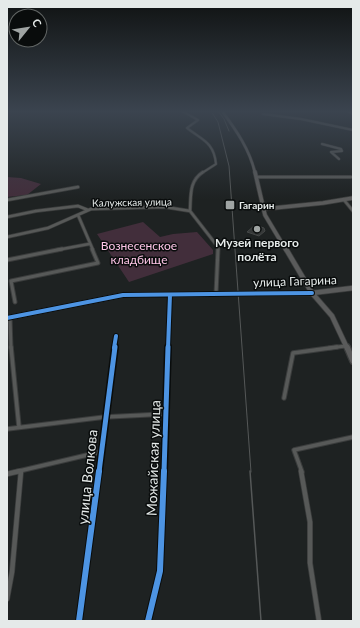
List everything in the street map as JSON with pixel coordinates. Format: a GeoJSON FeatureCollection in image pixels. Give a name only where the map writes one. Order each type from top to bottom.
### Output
{"type":"FeatureCollection","features":[{"type":"Feature","properties":{"kind":"main road"},"geometry":{"type":"LineString","coordinates":[[242,140],[253,163],[265,215],[312,293],[332,316],[353,361]]}},
{"type":"Feature","properties":{"kind":"main road"},"geometry":{"type":"LineString","coordinates":[[264,209],[353,198]]}},
{"type":"Feature","properties":{"kind":"main road","name":"улица Гагарина"},"geometry":{"type":"LineString","coordinates":[[8,318],[123,295],[312,293],[353,288]]}},
{"type":"Feature","properties":{"kind":"street"},"geometry":{"type":"LineString","coordinates":[[204,140],[213,147],[216,156],[216,164],[197,176],[191,185],[190,211],[218,247],[216,294]]}},
{"type":"Feature","properties":{"kind":"street"},"geometry":{"type":"LineString","coordinates":[[322,144],[341,149],[342,151],[331,152],[340,159]]}},
{"type":"Feature","properties":{"kind":"street"},"geometry":{"type":"LineString","coordinates":[[257,177],[351,178]]}},
{"type":"Feature","properties":{"kind":"street"},"geometry":{"type":"LineString","coordinates":[[7,200],[78,187]]}},
{"type":"Feature","properties":{"kind":"street"},"geometry":{"type":"LineString","coordinates":[[344,200],[353,211]]}},
{"type":"Feature","properties":{"kind":"street"},"geometry":{"type":"LineString","coordinates":[[7,218],[36,211],[78,206],[88,210]]}},
{"type":"Feature","properties":{"kind":"street","name":"Калужская улица"},"geometry":{"type":"LineString","coordinates":[[8,236],[48,228],[88,210],[165,207],[190,211]]}},
{"type":"Feature","properties":{"kind":"street"},"geometry":{"type":"LineString","coordinates":[[15,302],[11,281],[98,263],[78,215]]}},
{"type":"Feature","properties":{"kind":"street"},"geometry":{"type":"LineString","coordinates":[[7,260],[89,244]]}},
{"type":"Feature","properties":{"kind":"street","name":"Можайская улица"},"geometry":{"type":"LineString","coordinates":[[148,621],[160,571],[170,295]]}},
{"type":"Feature","properties":{"kind":"street"},"geometry":{"type":"LineString","coordinates":[[8,318],[19,427]]}},
{"type":"Feature","properties":{"kind":"street","name":"улица Волкова"},"geometry":{"type":"LineString","coordinates":[[79,621],[116,336]]}},
{"type":"Feature","properties":{"kind":"street"},"geometry":{"type":"LineString","coordinates":[[284,398],[293,353],[346,346]]}},
{"type":"Feature","properties":{"kind":"street"},"geometry":{"type":"LineString","coordinates":[[7,363],[12,362]]}},
{"type":"Feature","properties":{"kind":"street"},"geometry":{"type":"LineString","coordinates":[[7,429],[105,417],[166,414]]}},
{"type":"Feature","properties":{"kind":"street"},"geometry":{"type":"LineString","coordinates":[[319,621],[310,562],[310,522],[303,476],[294,450],[353,437]]}},
{"type":"Feature","properties":{"kind":"street"},"geometry":{"type":"LineString","coordinates":[[7,474],[100,452]]}},
{"type":"Feature","properties":{"kind":"street"},"geometry":{"type":"LineString","coordinates":[[7,599],[12,572],[21,471]]}},
{"type":"Feature","properties":{"kind":"green space"},"geometry":{"type":"Polygon","coordinates":[[[7,177],[21,178],[41,184],[27,195],[7,197],[7,177]]]}},
{"type":"Feature","properties":{"kind":"green space","name":"Вознесенское кладбище"},"geometry":{"type":"Polygon","coordinates":[[[143,222],[160,237],[173,234],[197,232],[213,250],[213,254],[129,282],[97,234],[143,222]]]}},
{"type":"Feature","properties":{"kind":"building","name":"Музей первого полёта"},"geometry":{"type":"Polygon","coordinates":[[[255,225],[264,228],[265,231],[259,236],[247,232],[255,225]]]}},
{"type":"Feature","properties":{"kind":"railway"},"geometry":{"type":"LineString","coordinates":[[223,140],[229,166],[251,472]]}},
{"type":"Feature","properties":{"kind":"railway"},"geometry":{"type":"LineString","coordinates":[[250,471],[261,621]]}},
{"type":"Feature","properties":{"kind":"cycle path"},"geometry":{"type":"LineString","coordinates":[[7,318],[123,295],[312,293]]}},
{"type":"Feature","properties":{"kind":"cycle path"},"geometry":{"type":"LineString","coordinates":[[148,621],[160,571],[170,295]]}},
{"type":"Feature","properties":{"kind":"cycle path"},"geometry":{"type":"LineString","coordinates":[[79,621],[116,336]]}},
{"type":"Feature","properties":{"kind":"place","name":"Гагарин"},"geometry":{"type":"Point","coordinates":[230,205]}},
{"type":"Feature","properties":{"kind":"place","name":"Музей первого полёта"},"geometry":{"type":"Point","coordinates":[257,229]}}]}
